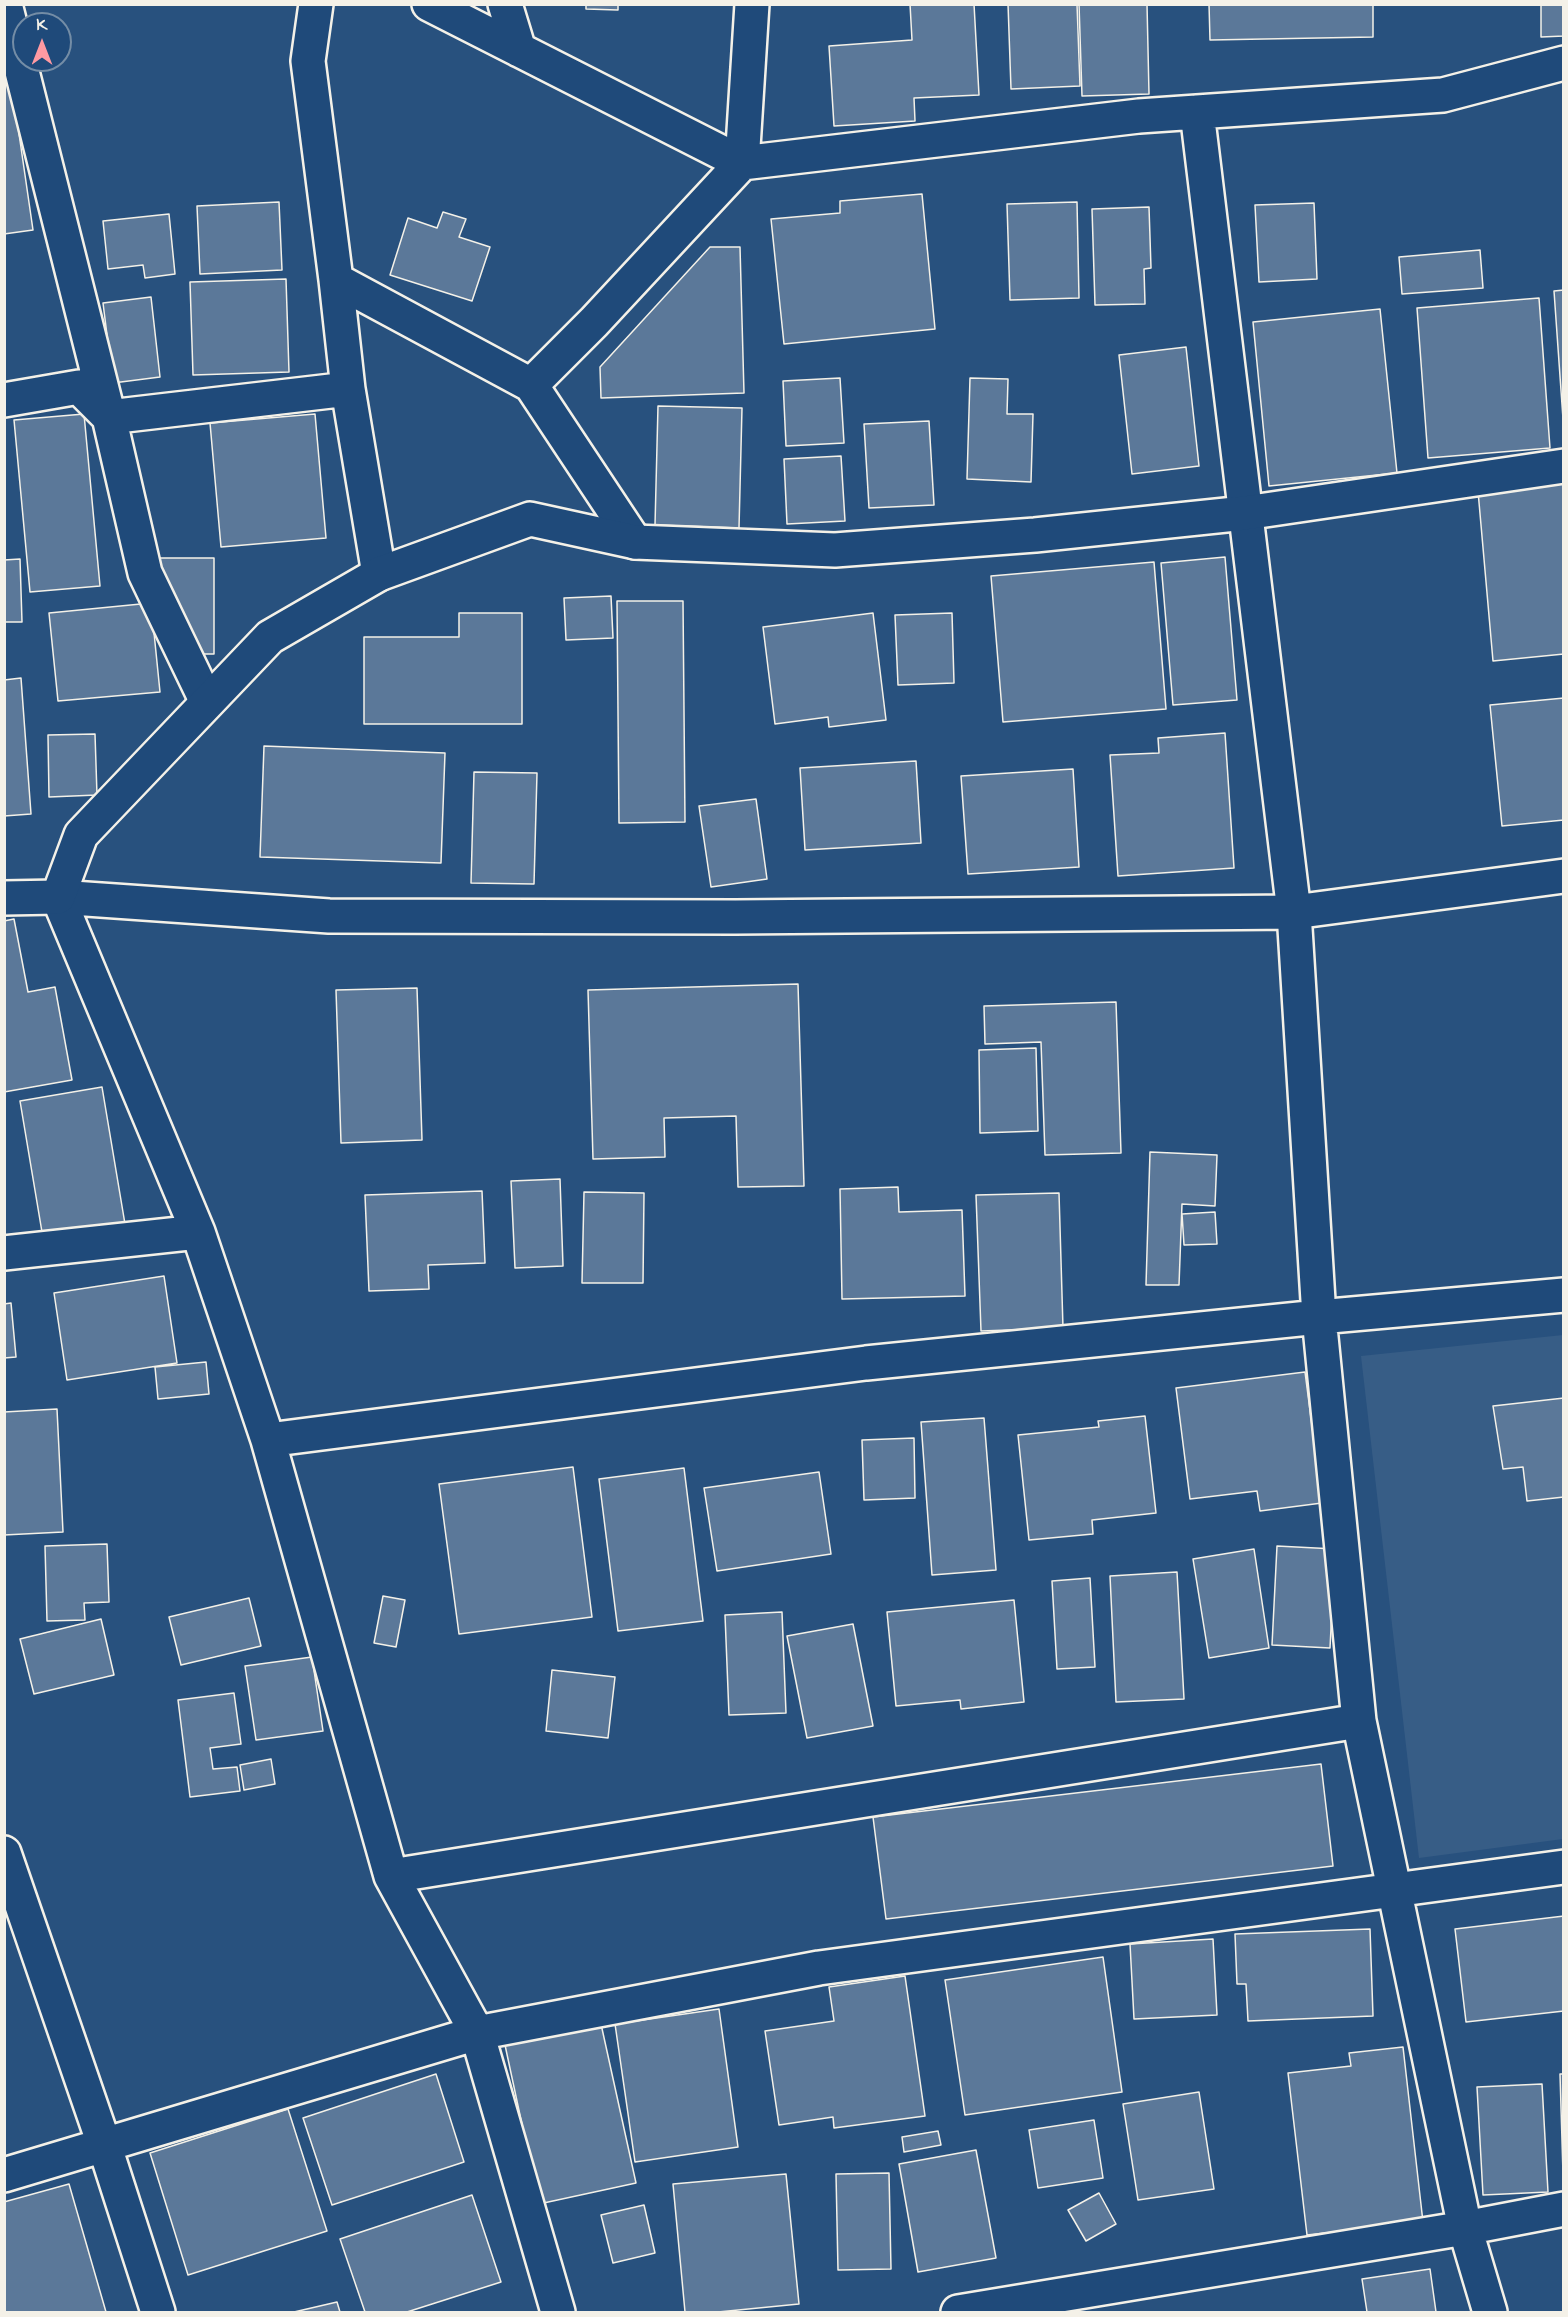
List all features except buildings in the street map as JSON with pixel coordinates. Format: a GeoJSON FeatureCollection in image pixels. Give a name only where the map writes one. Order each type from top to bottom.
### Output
{"type":"FeatureCollection","features":[{"type":"Feature","properties":{"kind":"street"},"geometry":{"type":"LineString","coordinates":[[5,4],[145,573],[207,702]]}},
{"type":"Feature","properties":{"kind":"street"},"geometry":{"type":"LineString","coordinates":[[316,4],[308,61],[348,389],[379,574]]}},
{"type":"Feature","properties":{"kind":"street"},"geometry":{"type":"LineString","coordinates":[[429,4],[742,163],[1139,116],[1443,94],[1563,63]]}},
{"type":"Feature","properties":{"kind":"street"},"geometry":{"type":"LineString","coordinates":[[505,4],[519,50]]}},
{"type":"Feature","properties":{"kind":"street"},"geometry":{"type":"LineString","coordinates":[[531,385],[594,322],[742,163],[752,4]]}},
{"type":"Feature","properties":{"kind":"street"},"geometry":{"type":"LineString","coordinates":[[1197,111],[1294,912],[1319,1317],[1359,1721],[1465,2228],[1491,2313]]}},
{"type":"Feature","properties":{"kind":"street"},"geometry":{"type":"LineString","coordinates":[[336,280],[531,385],[634,542]]}},
{"type":"Feature","properties":{"kind":"street"},"geometry":{"type":"LineString","coordinates":[[4,400],[79,387],[108,417]]}},
{"type":"Feature","properties":{"kind":"street"},"geometry":{"type":"LineString","coordinates":[[108,417],[348,389]]}},
{"type":"Feature","properties":{"kind":"street"},"geometry":{"type":"LineString","coordinates":[[558,2313],[477,2033],[391,1876],[268,1440],[198,1232],[58,897],[81,835],[270,637],[379,574],[530,519],[634,542],[835,550],[1035,535],[1245,513],[1563,466]]}},
{"type":"Feature","properties":{"kind":"street"},"geometry":{"type":"LineString","coordinates":[[4,898],[58,897],[329,916],[735,917],[1294,912],[1563,876]]}},
{"type":"Feature","properties":{"kind":"street"},"geometry":{"type":"LineString","coordinates":[[4,1253],[198,1232]]}},
{"type":"Feature","properties":{"kind":"street"},"geometry":{"type":"LineString","coordinates":[[268,1440],[866,1363],[1563,1295]]}},
{"type":"Feature","properties":{"kind":"street"},"geometry":{"type":"LineString","coordinates":[[391,1876],[1359,1721]]}},
{"type":"Feature","properties":{"kind":"street"},"geometry":{"type":"LineString","coordinates":[[4,1853],[104,2144],[158,2313]]}},
{"type":"Feature","properties":{"kind":"street"},"geometry":{"type":"LineString","coordinates":[[4,2175],[477,2033],[819,1968],[1563,1867]]}},
{"type":"Feature","properties":{"kind":"street"},"geometry":{"type":"LineString","coordinates":[[958,2313],[1465,2228],[1563,2209]]}},
{"type":"Feature","properties":{"kind":"shaded area"},"geometry":{"type":"Polygon","coordinates":[[[1563,1335],[1563,1839],[1419,1858],[1361,1356],[1563,1335]]]}}]}
